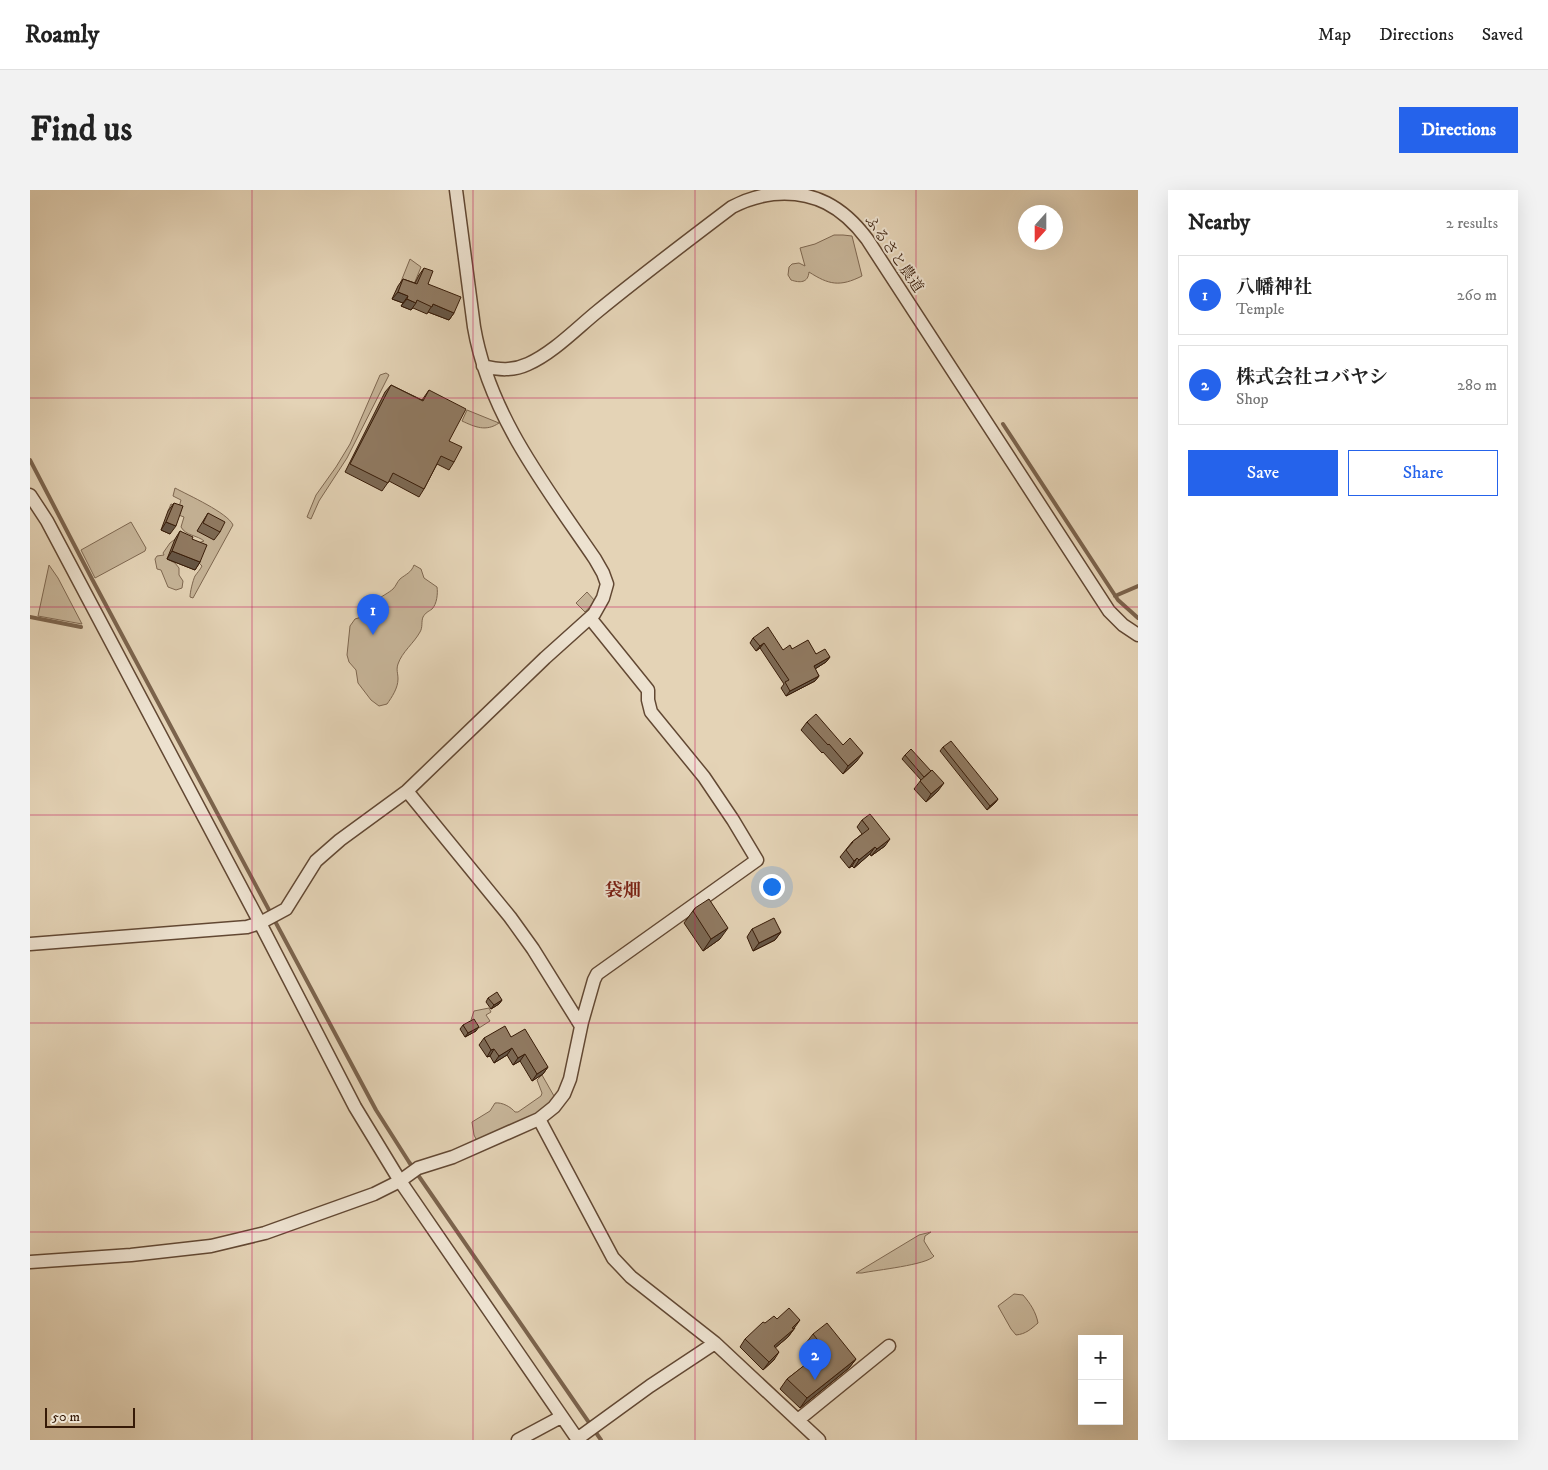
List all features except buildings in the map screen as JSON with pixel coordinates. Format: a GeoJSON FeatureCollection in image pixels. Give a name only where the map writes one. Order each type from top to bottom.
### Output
{"type":"FeatureCollection","features":[{"type":"Feature","properties":{"kind":"street"},"geometry":{"type":"LineString","coordinates":[[30,944],[234,929],[247,927],[286,910],[316,861],[340,840],[407,791],[545,658],[590,618],[604,598],[607,584],[603,573],[523,452],[508,425],[483,366],[474,327],[456,190]]}},
{"type":"Feature","properties":{"kind":"street","name":"ふるさと農道"},"geometry":{"type":"LineString","coordinates":[[483,366],[510,370],[532,362],[562,341],[663,259],[732,207],[742,202],[762,195],[789,193],[820,200],[842,213],[860,229],[1109,611],[1123,626],[1138,635]]}},
{"type":"Feature","properties":{"kind":"street"},"geometry":{"type":"LineString","coordinates":[[30,495],[47,521],[267,919],[355,1107],[409,1174],[577,1439],[715,1343]]}},
{"type":"Feature","properties":{"kind":"street"},"geometry":{"type":"LineString","coordinates":[[30,1262],[131,1255],[211,1246],[265,1233],[374,1194],[409,1174],[539,1119],[554,1107],[564,1094],[570,1080],[581,1026],[597,974],[757,860],[704,777],[651,712],[648,690],[590,618]]}},
{"type":"Feature","properties":{"kind":"street"},"geometry":{"type":"LineString","coordinates":[[407,791],[510,917],[581,1026]]}},
{"type":"Feature","properties":{"kind":"street"},"geometry":{"type":"LineString","coordinates":[[539,1119],[613,1258],[631,1277],[715,1343],[819,1440]]}},
{"type":"Feature","properties":{"kind":"street"},"geometry":{"type":"LineString","coordinates":[[798,1420],[889,1346]]}},
{"type":"Feature","properties":{"kind":"street"},"geometry":{"type":"LineString","coordinates":[[518,1440],[562,1416]]}},
{"type":"Feature","properties":{"kind":"shaded area"},"geometry":{"type":"Polygon","coordinates":[[[834,235],[852,236],[862,276],[847,282],[835,283],[823,280],[809,272],[807,278],[803,281],[791,280],[788,275],[789,267],[792,264],[799,263],[805,266],[800,248],[815,244],[834,235]]]}},
{"type":"Feature","properties":{"kind":"shaded area"},"geometry":{"type":"Polygon","coordinates":[[[410,259],[421,267],[412,289],[400,284],[410,259]]]}},
{"type":"Feature","properties":{"kind":"shaded area"},"geometry":{"type":"Polygon","coordinates":[[[386,373],[389,375],[347,458],[319,501],[311,519],[307,517],[316,495],[350,444],[380,375],[386,373]]]}},
{"type":"Feature","properties":{"kind":"shaded area"},"geometry":{"type":"Polygon","coordinates":[[[467,410],[499,423],[485,428],[471,425],[462,421],[467,410]]]}},
{"type":"Feature","properties":{"kind":"shaded area"},"geometry":{"type":"Polygon","coordinates":[[[175,488],[224,515],[233,525],[193,598],[190,597],[193,583],[195,576],[202,566],[198,562],[198,543],[204,541],[183,530],[181,527],[184,517],[168,511],[171,504],[179,507],[181,500],[173,496],[175,488]]]}},
{"type":"Feature","properties":{"kind":"shaded area"},"geometry":{"type":"Polygon","coordinates":[[[131,522],[146,548],[145,551],[95,578],[81,550],[131,522]]]}},
{"type":"Feature","properties":{"kind":"shaded area"},"geometry":{"type":"Polygon","coordinates":[[[178,537],[167,559],[175,563],[179,568],[179,575],[183,581],[182,588],[176,590],[168,587],[161,570],[157,569],[155,559],[157,556],[164,555],[163,553],[170,543],[178,537]]]}},
{"type":"Feature","properties":{"kind":"shaded area"},"geometry":{"type":"Polygon","coordinates":[[[49,565],[58,578],[82,624],[38,616],[49,565]]]}},
{"type":"Feature","properties":{"kind":"shaded area"},"geometry":{"type":"Polygon","coordinates":[[[414,565],[421,569],[424,578],[437,587],[436,601],[434,607],[423,617],[420,632],[398,664],[398,682],[393,695],[387,704],[379,706],[371,700],[358,683],[356,670],[349,662],[347,655],[350,626],[355,619],[365,616],[372,603],[393,589],[399,580],[410,572],[414,565]]]}},
{"type":"Feature","properties":{"kind":"shaded area"},"geometry":{"type":"Polygon","coordinates":[[[587,592],[595,601],[585,612],[576,603],[587,592]]]}},
{"type":"Feature","properties":{"kind":"shaded area"},"geometry":{"type":"Polygon","coordinates":[[[489,1008],[491,1012],[486,1015],[490,1021],[479,1028],[471,1020],[474,1011],[489,1008]]]}},
{"type":"Feature","properties":{"kind":"shaded area"},"geometry":{"type":"Polygon","coordinates":[[[542,1075],[554,1096],[550,1102],[532,1116],[478,1143],[474,1135],[472,1122],[490,1111],[495,1103],[503,1104],[518,1112],[541,1096],[542,1093],[537,1080],[542,1075]]]}},
{"type":"Feature","properties":{"kind":"shaded area"},"geometry":{"type":"Polygon","coordinates":[[[931,1232],[925,1236],[924,1241],[934,1256],[929,1259],[901,1267],[856,1273],[919,1235],[931,1232]]]}},
{"type":"Feature","properties":{"kind":"shaded area"},"geometry":{"type":"Polygon","coordinates":[[[1014,1294],[1023,1295],[1026,1298],[1034,1311],[1038,1323],[1026,1332],[1016,1335],[998,1306],[1014,1294]]]}},
{"type":"Feature","properties":{"kind":"waterway"},"geometry":{"type":"LineString","coordinates":[[1003,424],[1118,600],[1138,618]]}},
{"type":"Feature","properties":{"kind":"waterway"},"geometry":{"type":"LineString","coordinates":[[30,460],[376,1110],[409,1162],[601,1440]]}},
{"type":"Feature","properties":{"kind":"waterway"},"geometry":{"type":"LineString","coordinates":[[1115,596],[1138,586]]}},
{"type":"Feature","properties":{"kind":"waterway"},"geometry":{"type":"LineString","coordinates":[[30,617],[81,627]]}},
{"type":"Feature","properties":{"kind":"place","name":"八幡神社"},"geometry":{"type":"Point","coordinates":[373,635]}},
{"type":"Feature","properties":{"kind":"place","name":"株式会社コバヤシ"},"geometry":{"type":"Point","coordinates":[815,1380]}},
{"type":"Feature","properties":{"kind":"district","name":"袋畑"},"geometry":{"type":"Point","coordinates":[623,891]}}]}
